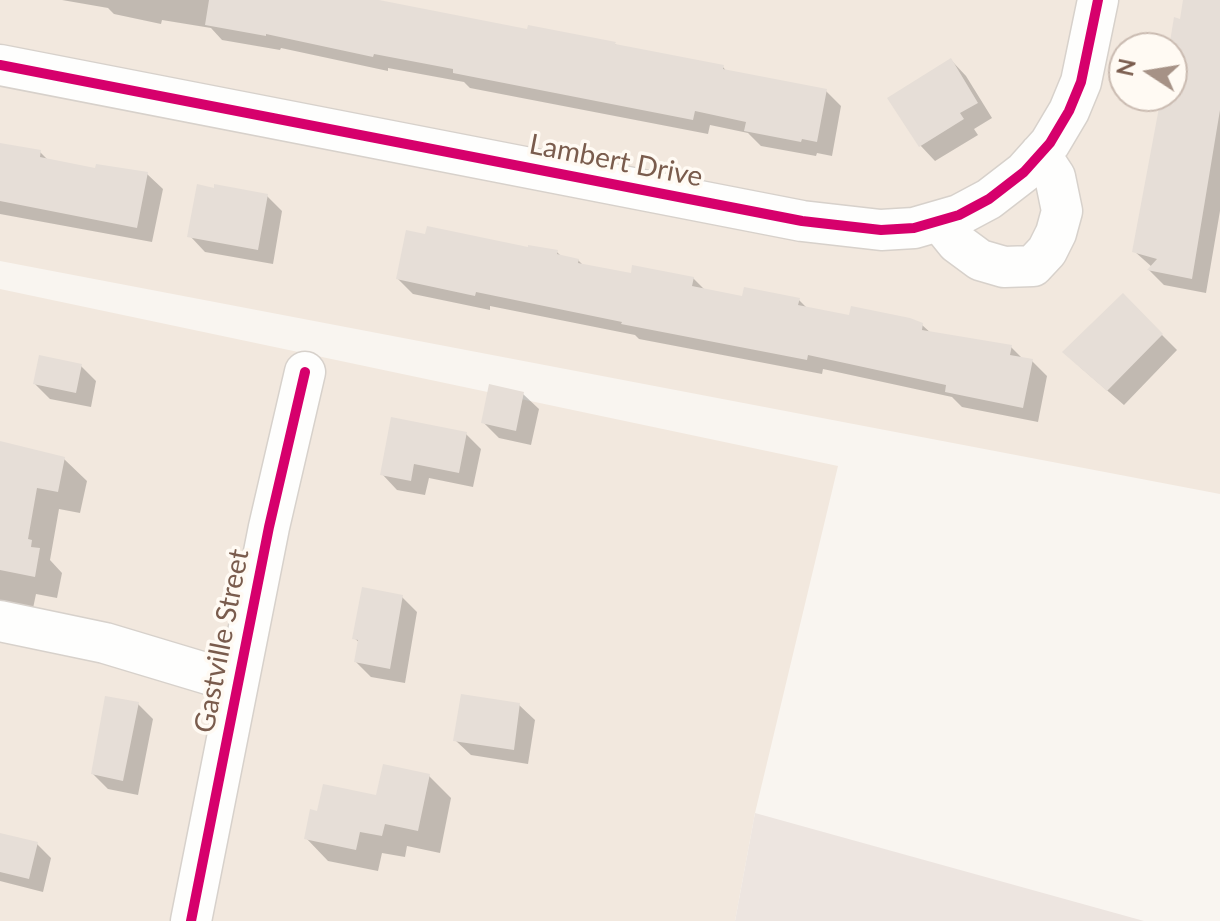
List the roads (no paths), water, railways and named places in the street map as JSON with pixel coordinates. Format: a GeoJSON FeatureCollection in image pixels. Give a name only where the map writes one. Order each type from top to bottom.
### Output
{"type":"FeatureCollection","features":[{"type":"Feature","properties":{"kind":"street","name":"Lambert Drive"},"geometry":{"type":"LineString","coordinates":[[0,65],[802,221],[881,230],[914,228],[940,222],[989,199],[1024,172],[1050,143],[1069,111],[1081,82],[1098,0]]}},
{"type":"Feature","properties":{"kind":"street"},"geometry":{"type":"LineString","coordinates":[[940,222],[957,243],[980,260],[1004,267],[1033,266],[1047,251],[1062,211],[1055,177],[1040,154]]}},
{"type":"Feature","properties":{"kind":"street","name":"Gastville Street"},"geometry":{"type":"LineString","coordinates":[[191,921],[269,527],[305,372]]}},
{"type":"Feature","properties":{"kind":"street"},"geometry":{"type":"LineString","coordinates":[[0,621],[105,643],[238,683]]}}]}
